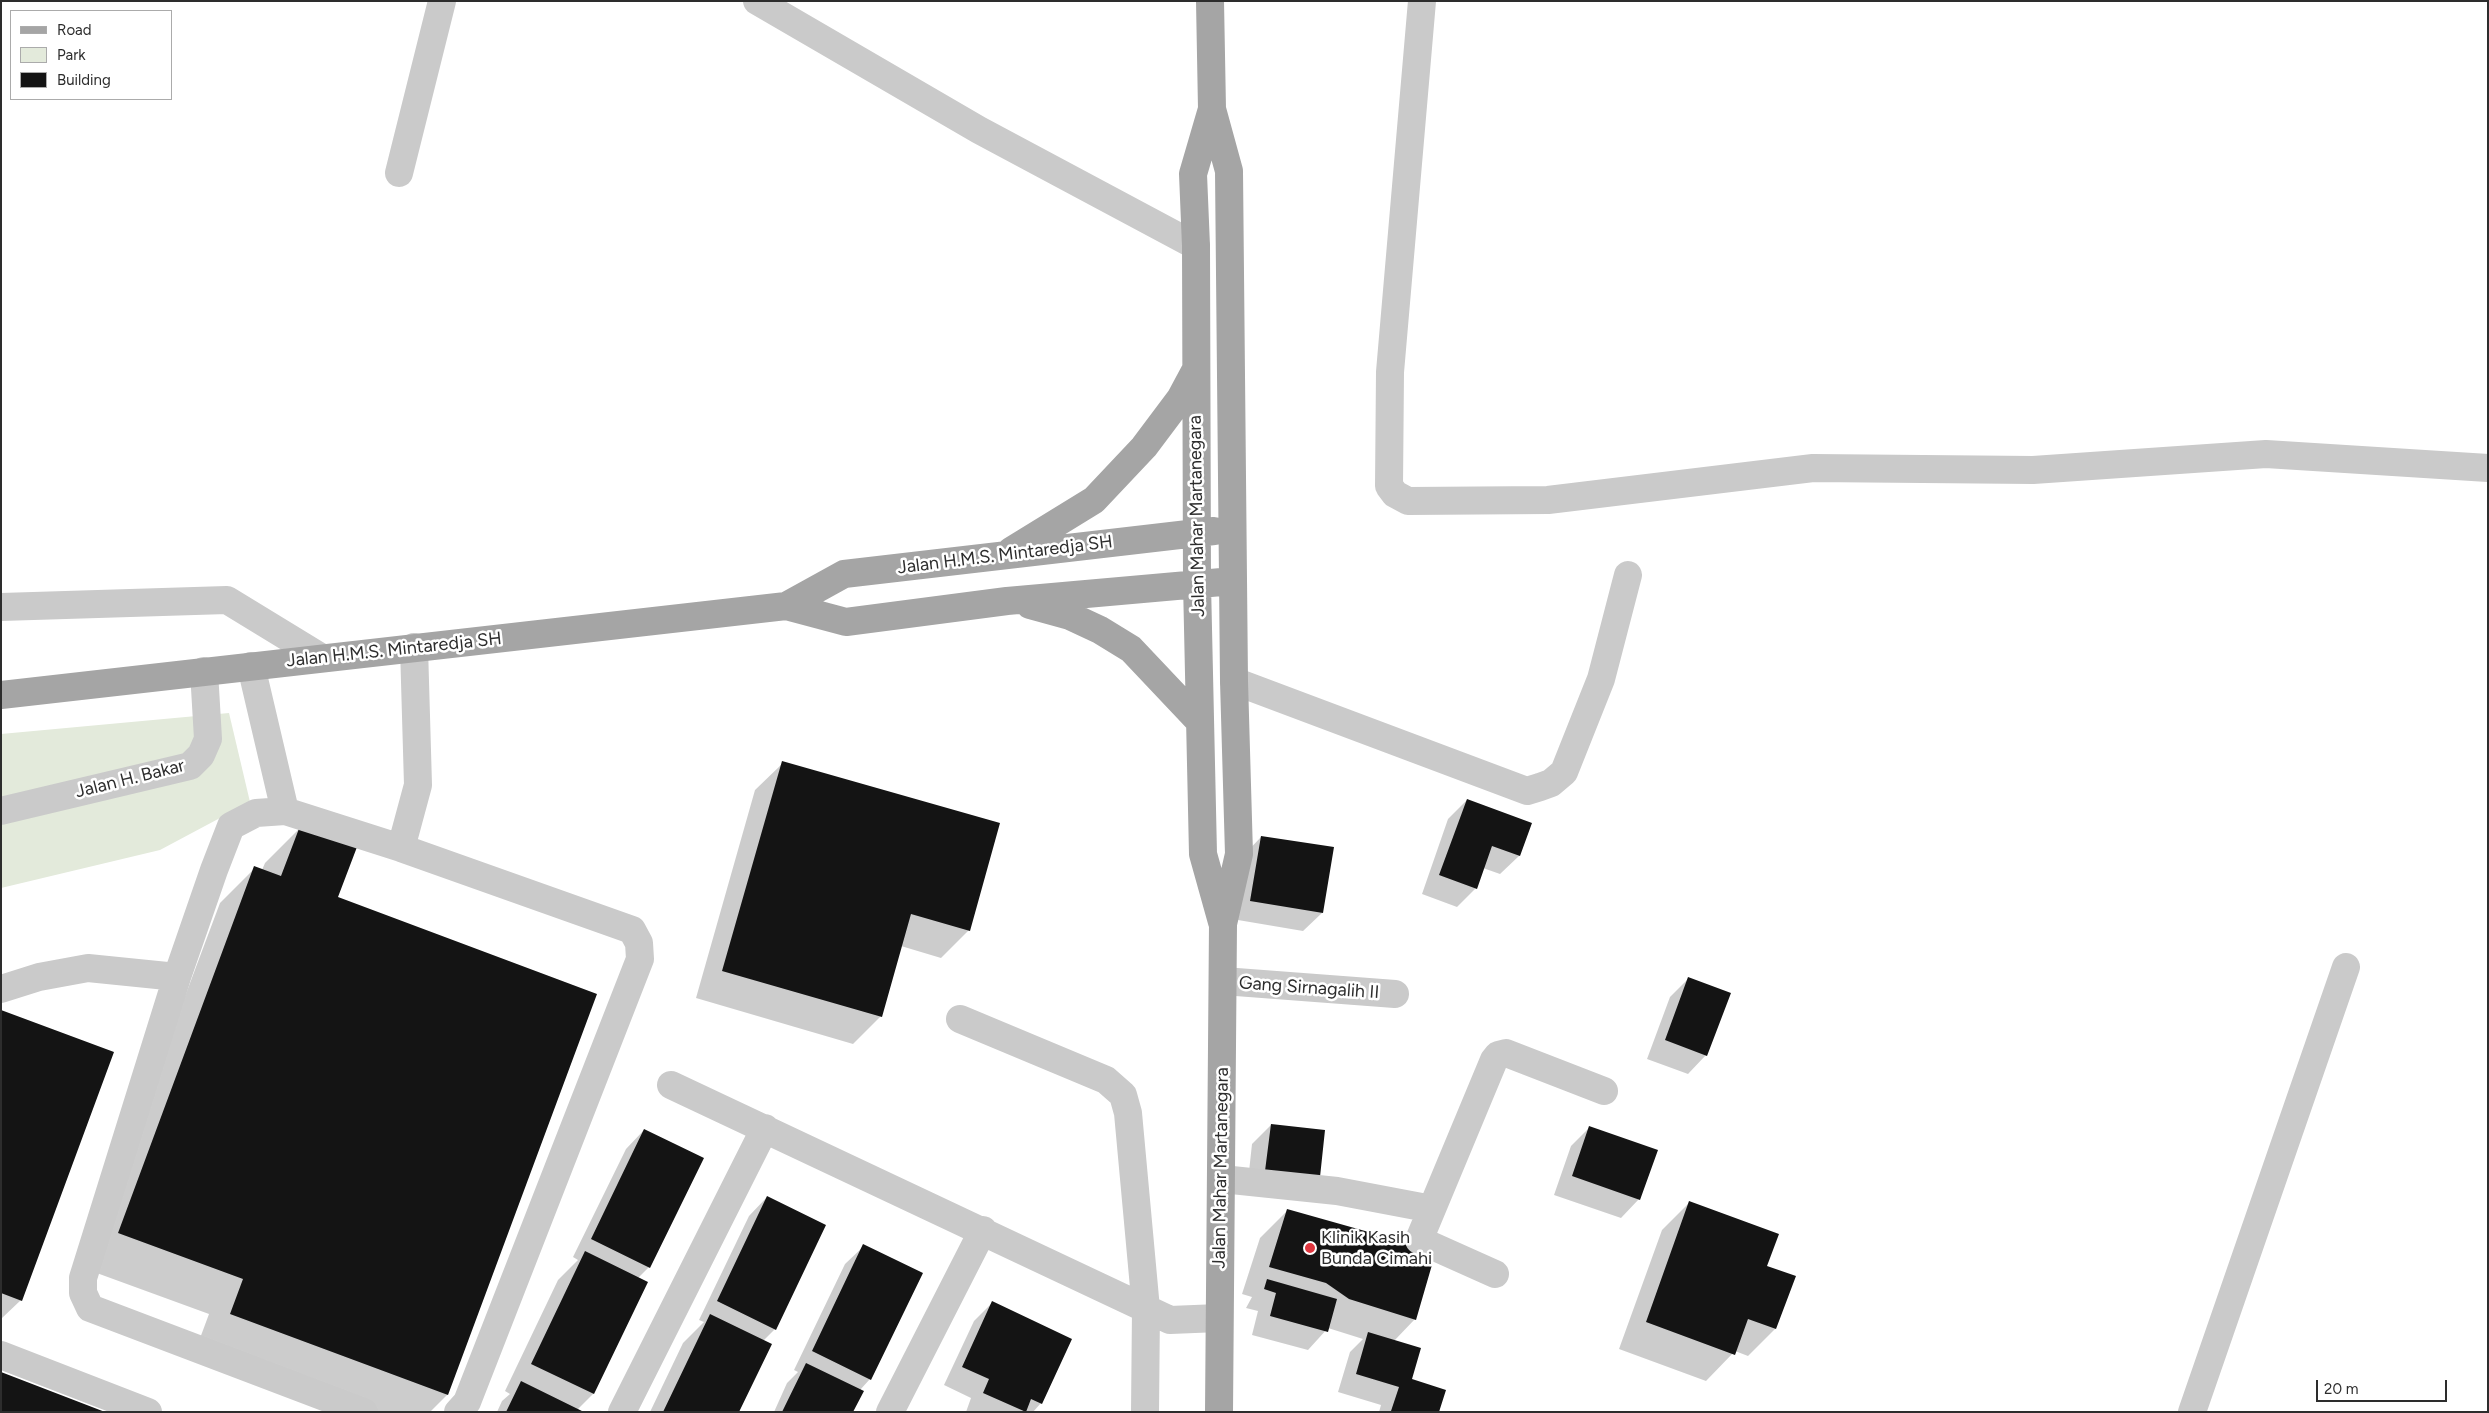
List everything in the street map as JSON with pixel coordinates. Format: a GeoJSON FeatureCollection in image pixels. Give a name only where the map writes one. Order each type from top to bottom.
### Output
{"type":"FeatureCollection","features":[{"type":"Feature","properties":{"kind":"main road","name":"Jalan Mahar Martanegara"},"geometry":{"type":"LineString","coordinates":[[1210,1],[1212,109],[1230,171],[1234,682],[1239,854],[1223,924],[1219,1412]]}},
{"type":"Feature","properties":{"kind":"main road","name":"Jalan Mahar Martanegara"},"geometry":{"type":"LineString","coordinates":[[1212,109],[1193,174],[1196,246],[1197,532],[1203,854],[1223,924]]}},
{"type":"Feature","properties":{"kind":"main road"},"geometry":{"type":"LineString","coordinates":[[1003,556],[1094,500],[1155,433],[1180,399],[1195,370]]}},
{"type":"Feature","properties":{"kind":"main road","name":"Jalan H.M.S. Mintaredja SH"},"geometry":{"type":"LineString","coordinates":[[786,606],[844,574],[1197,532],[1233,530]]}},
{"type":"Feature","properties":{"kind":"main road","name":"Jalan H.M.S. Mintaredja SH"},"geometry":{"type":"LineString","coordinates":[[1,695],[786,606],[846,622],[1007,601],[1233,581]]}},
{"type":"Feature","properties":{"kind":"main road"},"geometry":{"type":"LineString","coordinates":[[1007,601],[1038,606],[1070,616],[1100,630],[1131,649],[1200,722]]}},
{"type":"Feature","properties":{"kind":"street"},"geometry":{"type":"LineString","coordinates":[[399,173],[442,1]]}},
{"type":"Feature","properties":{"kind":"street"},"geometry":{"type":"LineString","coordinates":[[757,1],[978,130],[1196,246]]}},
{"type":"Feature","properties":{"kind":"street"},"geometry":{"type":"LineString","coordinates":[[1422,1],[1390,372],[1389,486],[1395,494],[1408,501],[1548,500],[1812,468],[2033,470],[2266,454],[2488,468]]}},
{"type":"Feature","properties":{"kind":"street"},"geometry":{"type":"LineString","coordinates":[[1234,682],[1527,791],[1552,783],[1564,772],[1601,679],[1628,575]]}},
{"type":"Feature","properties":{"kind":"street"},"geometry":{"type":"LineString","coordinates":[[1,607],[228,600],[322,658]]}},
{"type":"Feature","properties":{"kind":"street"},"geometry":{"type":"LineString","coordinates":[[401,848],[418,785],[414,647]]}},
{"type":"Feature","properties":{"kind":"street"},"geometry":{"type":"LineString","coordinates":[[251,666],[285,811]]}},
{"type":"Feature","properties":{"kind":"street","name":"Jalan H. Bakar"},"geometry":{"type":"LineString","coordinates":[[1,811],[190,766],[201,755],[208,739],[204,671]]}},
{"type":"Feature","properties":{"kind":"street"},"geometry":{"type":"LineString","coordinates":[[364,1412],[90,1308],[83,1293],[83,1278],[177,977],[231,826],[256,813],[285,811],[401,848],[632,930],[639,944],[640,959],[467,1402],[458,1412]]}},
{"type":"Feature","properties":{"kind":"street"},"geometry":{"type":"LineString","coordinates":[[2192,1412],[2346,967]]}},
{"type":"Feature","properties":{"kind":"street"},"geometry":{"type":"LineString","coordinates":[[1,989],[39,977],[88,968],[177,977]]}},
{"type":"Feature","properties":{"kind":"street","name":"Gang Sirnagalih II"},"geometry":{"type":"LineString","coordinates":[[1223,981],[1395,994]]}},
{"type":"Feature","properties":{"kind":"street"},"geometry":{"type":"LineString","coordinates":[[960,1019],[1106,1080],[1123,1094],[1128,1113],[1146,1309],[1145,1412]]}},
{"type":"Feature","properties":{"kind":"street"},"geometry":{"type":"LineString","coordinates":[[1495,1274],[1419,1240],[1498,1055],[1506,1053],[1604,1091]]}},
{"type":"Feature","properties":{"kind":"street"},"geometry":{"type":"LineString","coordinates":[[671,1085],[983,1230],[1170,1320],[1220,1318]]}},
{"type":"Feature","properties":{"kind":"street"},"geometry":{"type":"LineString","coordinates":[[622,1412],[765,1128]]}},
{"type":"Feature","properties":{"kind":"street"},"geometry":{"type":"LineString","coordinates":[[1222,1179],[1337,1191],[1432,1210]]}},
{"type":"Feature","properties":{"kind":"street"},"geometry":{"type":"LineString","coordinates":[[890,1412],[983,1230]]}},
{"type":"Feature","properties":{"kind":"street"},"geometry":{"type":"LineString","coordinates":[[1,1355],[148,1412]]}},
{"type":"Feature","properties":{"kind":"green space"},"geometry":{"type":"Polygon","coordinates":[[[229,713],[250,802],[160,850],[1,888],[1,734],[229,713]]]}},
{"type":"Feature","properties":{"kind":"building"},"geometry":{"type":"Polygon","coordinates":[[[782,761],[1000,823],[970,931],[911,914],[882,1017],[722,971],[782,761]]]}},
{"type":"Feature","properties":{"kind":"building"},"geometry":{"type":"Polygon","coordinates":[[[1467,799],[1532,823],[1520,856],[1492,846],[1477,889],[1439,875],[1467,799]]]}},
{"type":"Feature","properties":{"kind":"building"},"geometry":{"type":"Polygon","coordinates":[[[300,826],[357,847],[338,897],[597,994],[448,1395],[230,1314],[243,1279],[118,1233],[254,866],[281,876],[300,826]]]}},
{"type":"Feature","properties":{"kind":"building"},"geometry":{"type":"Polygon","coordinates":[[[1261,836],[1334,847],[1323,913],[1250,901],[1261,836]]]}},
{"type":"Feature","properties":{"kind":"building"},"geometry":{"type":"Polygon","coordinates":[[[1688,977],[1731,993],[1707,1056],[1665,1040],[1688,977]]]}},
{"type":"Feature","properties":{"kind":"building"},"geometry":{"type":"Polygon","coordinates":[[[1,1010],[114,1052],[22,1301],[1,1293],[1,1010]]]}},
{"type":"Feature","properties":{"kind":"building"},"geometry":{"type":"Polygon","coordinates":[[[1271,1124],[1325,1130],[1320,1177],[1265,1171],[1271,1124]]]}},
{"type":"Feature","properties":{"kind":"building"},"geometry":{"type":"Polygon","coordinates":[[[1589,1126],[1658,1150],[1640,1200],[1572,1176],[1589,1126]]]}},
{"type":"Feature","properties":{"kind":"building"},"geometry":{"type":"Polygon","coordinates":[[[644,1129],[704,1158],[650,1268],[591,1239],[644,1129]]]}},
{"type":"Feature","properties":{"kind":"building"},"geometry":{"type":"Polygon","coordinates":[[[767,1196],[826,1225],[776,1330],[717,1301],[767,1196]]]}},
{"type":"Feature","properties":{"kind":"building"},"geometry":{"type":"Polygon","coordinates":[[[1689,1201],[1779,1234],[1767,1266],[1796,1276],[1776,1329],[1748,1319],[1735,1355],[1646,1322],[1689,1201]]]}},
{"type":"Feature","properties":{"kind":"building"},"geometry":{"type":"Polygon","coordinates":[[[1287,1209],[1436,1251],[1416,1320],[1349,1299],[1326,1283],[1269,1267],[1287,1209]]]}},
{"type":"Feature","properties":{"kind":"building"},"geometry":{"type":"Polygon","coordinates":[[[863,1244],[923,1273],[871,1380],[812,1351],[863,1244]]]}},
{"type":"Feature","properties":{"kind":"building"},"geometry":{"type":"Polygon","coordinates":[[[585,1251],[648,1282],[594,1394],[531,1364],[585,1251]]]}},
{"type":"Feature","properties":{"kind":"building"},"geometry":{"type":"Polygon","coordinates":[[[1267,1279],[1337,1299],[1328,1332],[1270,1316],[1276,1293],[1264,1289],[1267,1279]]]}},
{"type":"Feature","properties":{"kind":"building"},"geometry":{"type":"Polygon","coordinates":[[[992,1301],[1072,1339],[1042,1404],[1031,1399],[1026,1412],[983,1393],[989,1379],[962,1367],[992,1301]]]}},
{"type":"Feature","properties":{"kind":"building"},"geometry":{"type":"Polygon","coordinates":[[[710,1314],[772,1344],[739,1412],[663,1412],[710,1314]]]}},
{"type":"Feature","properties":{"kind":"building"},"geometry":{"type":"Polygon","coordinates":[[[1368,1332],[1421,1348],[1412,1379],[1446,1390],[1439,1412],[1391,1411],[1399,1387],[1356,1374],[1368,1332]]]}},
{"type":"Feature","properties":{"kind":"building"},"geometry":{"type":"Polygon","coordinates":[[[806,1363],[864,1391],[853,1412],[782,1412],[806,1363]]]}},
{"type":"Feature","properties":{"kind":"building"},"geometry":{"type":"Polygon","coordinates":[[[1,1372],[105,1412],[1,1412],[1,1372]]]}},
{"type":"Feature","properties":{"kind":"building"},"geometry":{"type":"Polygon","coordinates":[[[521,1381],[584,1412],[506,1412],[521,1381]]]}},
{"type":"Feature","properties":{"kind":"place","name":"Klinik Kasih Bunda Cimahi"},"geometry":{"type":"Point","coordinates":[1310,1248]}}]}
